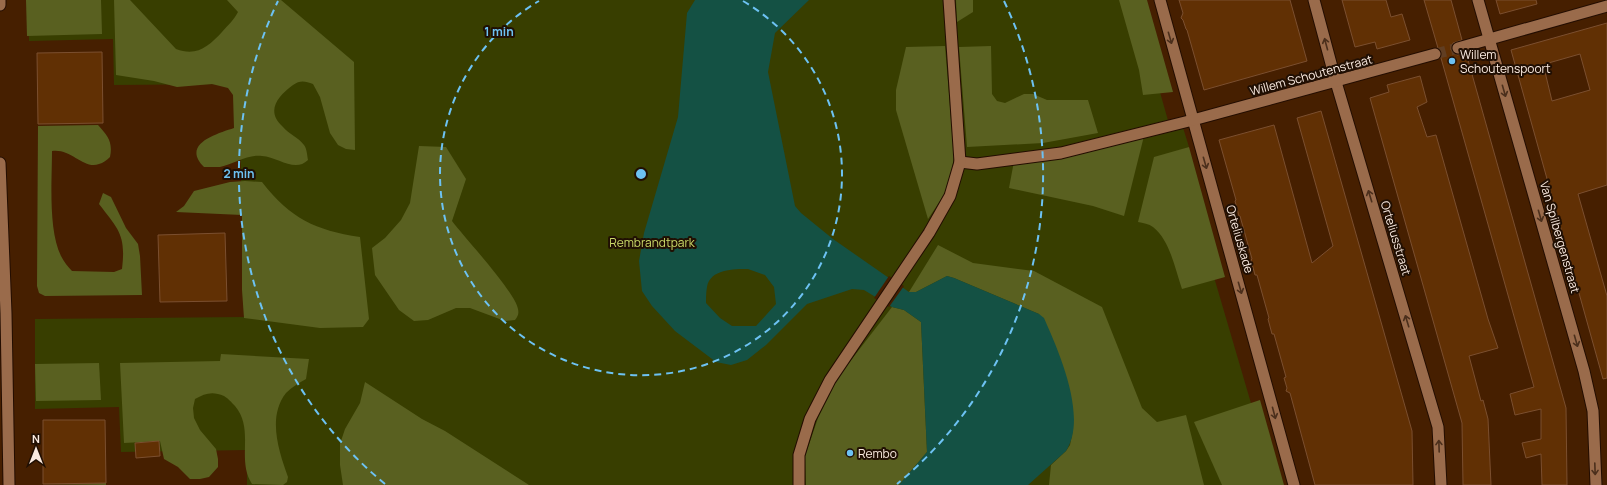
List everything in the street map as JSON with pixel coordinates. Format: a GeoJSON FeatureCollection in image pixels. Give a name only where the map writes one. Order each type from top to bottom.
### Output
{"type":"FeatureCollection","features":[{"type":"Feature","properties":{"kind":"street"},"geometry":{"type":"LineString","coordinates":[[0,0],[0,5]]}},
{"type":"Feature","properties":{"kind":"street"},"geometry":{"type":"LineString","coordinates":[[799,485],[799,455],[810,419],[830,380],[929,233],[950,196],[960,162],[949,0]]}},
{"type":"Feature","properties":{"kind":"street","name":"Orteliuskade"},"geometry":{"type":"LineString","coordinates":[[1160,0],[1294,485]]}},
{"type":"Feature","properties":{"kind":"street","name":"Orteliusstraat"},"geometry":{"type":"LineString","coordinates":[[1314,0],[1336,82],[1438,427],[1441,485]]}},
{"type":"Feature","properties":{"kind":"street","name":"Van Spilbergenstraat"},"geometry":{"type":"LineString","coordinates":[[1478,0],[1584,371],[1593,411],[1596,485]]}},
{"type":"Feature","properties":{"kind":"street"},"geometry":{"type":"LineString","coordinates":[[1458,48],[1607,6]]}},
{"type":"Feature","properties":{"kind":"street","name":"Willem Schoutenstraat"},"geometry":{"type":"LineString","coordinates":[[960,162],[976,164],[1061,153],[1194,120],[1434,54]]}},
{"type":"Feature","properties":{"kind":"street"},"geometry":{"type":"LineString","coordinates":[[0,163],[6,313],[9,485]]}},
{"type":"Feature","properties":{"kind":"green space"},"geometry":{"type":"Polygon","coordinates":[[[26,0],[101,0],[102,34],[27,36],[26,0]]]}},
{"type":"Feature","properties":{"kind":"green space","name":"Rembrandtpark"},"geometry":{"type":"Polygon","coordinates":[[[28,0],[1134,0],[1169,124],[1181,121],[1189,147],[1177,151],[1275,485],[247,485],[247,450],[121,452],[119,407],[35,409],[35,319],[244,317],[239,84],[114,85],[113,39],[29,41],[28,0]]]}},
{"type":"Feature","properties":{"kind":"green space"},"geometry":{"type":"Polygon","coordinates":[[[114,0],[130,0],[176,49],[190,52],[207,46],[235,18],[238,12],[227,0],[281,0],[354,62],[355,150],[346,149],[338,145],[330,133],[320,97],[313,84],[300,82],[293,85],[278,99],[274,110],[278,121],[304,145],[308,160],[303,164],[292,165],[268,157],[252,156],[225,166],[204,167],[198,159],[196,152],[199,146],[204,141],[218,133],[234,128],[233,95],[228,88],[212,84],[177,87],[154,81],[116,75],[114,0]]]}},
{"type":"Feature","properties":{"kind":"green space"},"geometry":{"type":"Polygon","coordinates":[[[956,0],[973,0],[973,12],[957,22],[956,0]]]}},
{"type":"Feature","properties":{"kind":"green space"},"geometry":{"type":"Polygon","coordinates":[[[1119,0],[1147,0],[1173,92],[1143,95],[1139,70],[1119,0]]]}},
{"type":"Feature","properties":{"kind":"green space"},"geometry":{"type":"Polygon","coordinates":[[[945,46],[954,156],[952,169],[944,195],[928,219],[896,110],[896,90],[906,47],[945,46]]]}},
{"type":"Feature","properties":{"kind":"green space"},"geometry":{"type":"Polygon","coordinates":[[[991,46],[992,94],[997,101],[1005,103],[1024,94],[1033,94],[1047,100],[1088,100],[1098,133],[1043,143],[967,147],[959,47],[991,46]]]}},
{"type":"Feature","properties":{"kind":"green space"},"geometry":{"type":"Polygon","coordinates":[[[98,125],[107,136],[111,147],[110,157],[103,162],[93,165],[88,164],[71,155],[59,151],[52,151],[52,219],[57,245],[62,258],[72,271],[114,272],[122,269],[123,248],[120,234],[112,220],[99,204],[103,193],[111,197],[126,228],[138,244],[142,295],[45,296],[39,293],[37,286],[38,126],[98,125]]]}},
{"type":"Feature","properties":{"kind":"green space"},"geometry":{"type":"Polygon","coordinates":[[[1145,132],[1124,216],[1093,206],[1009,188],[1015,156],[1145,132]]]}},
{"type":"Feature","properties":{"kind":"green space"},"geometry":{"type":"Polygon","coordinates":[[[419,146],[446,147],[466,179],[452,221],[489,265],[515,301],[518,309],[518,315],[515,320],[505,321],[470,308],[456,308],[428,320],[414,321],[399,310],[375,275],[372,248],[385,238],[401,220],[410,203],[419,146]]]}},
{"type":"Feature","properties":{"kind":"green space"},"geometry":{"type":"Polygon","coordinates":[[[1189,147],[1225,277],[1182,289],[1164,239],[1153,227],[1148,224],[1138,222],[1154,157],[1189,147]]]}},
{"type":"Feature","properties":{"kind":"green space"},"geometry":{"type":"Polygon","coordinates":[[[230,182],[262,182],[283,205],[305,221],[330,231],[360,237],[369,319],[363,327],[320,328],[244,318],[242,290],[242,215],[176,212],[184,206],[194,191],[230,182]]]}},
{"type":"Feature","properties":{"kind":"green space"},"geometry":{"type":"Polygon","coordinates":[[[938,245],[973,263],[1034,271],[1102,307],[1142,408],[1157,422],[1186,415],[1204,485],[1049,485],[1051,465],[1066,451],[1070,445],[1073,430],[1072,406],[1039,314],[947,276],[916,292],[909,292],[938,245]]]}},
{"type":"Feature","properties":{"kind":"green space"},"geometry":{"type":"Polygon","coordinates":[[[892,307],[904,310],[921,322],[927,452],[899,485],[806,485],[805,456],[818,418],[838,377],[892,307]]]}},
{"type":"Feature","properties":{"kind":"green space"},"geometry":{"type":"Polygon","coordinates":[[[221,354],[309,359],[306,379],[286,393],[280,402],[277,413],[276,435],[281,457],[288,477],[287,482],[283,485],[252,484],[247,474],[245,465],[245,435],[241,415],[230,401],[220,394],[209,393],[195,399],[193,408],[194,418],[200,430],[216,449],[218,467],[209,477],[190,479],[178,467],[164,459],[160,441],[124,443],[120,363],[220,361],[221,354]]]}},
{"type":"Feature","properties":{"kind":"green space"},"geometry":{"type":"Polygon","coordinates":[[[99,363],[101,400],[36,401],[35,364],[99,363]]]}},
{"type":"Feature","properties":{"kind":"green space"},"geometry":{"type":"Polygon","coordinates":[[[365,382],[529,485],[343,485],[340,465],[340,444],[345,429],[360,403],[365,382]]]}},
{"type":"Feature","properties":{"kind":"green space"},"geometry":{"type":"Polygon","coordinates":[[[1260,400],[1284,485],[1222,485],[1194,422],[1260,400]]]}},
{"type":"Feature","properties":{"kind":"green space"},"geometry":{"type":"Polygon","coordinates":[[[106,483],[106,485],[37,484],[106,483]]]}},
{"type":"Feature","properties":{"kind":"water"},"geometry":{"type":"Polygon","coordinates":[[[695,0],[809,0],[775,33],[768,72],[795,206],[801,213],[833,239],[909,292],[916,292],[947,276],[1039,314],[1044,318],[1057,348],[1069,384],[1073,403],[1074,421],[1072,437],[1066,451],[1028,485],[899,485],[927,452],[921,322],[904,310],[892,307],[864,290],[852,289],[807,304],[766,345],[747,360],[731,365],[716,362],[675,331],[652,306],[642,291],[639,261],[644,233],[678,117],[687,13],[695,0]],[[736,269],[718,273],[709,281],[706,303],[720,318],[732,326],[756,326],[776,304],[774,287],[765,275],[748,269],[736,269]]]}},
{"type":"Feature","properties":{"kind":"pier"},"geometry":{"type":"Polygon","coordinates":[[[889,276],[904,286],[889,307],[874,298],[889,276]]]}},
{"type":"Feature","properties":{"kind":"building"},"geometry":{"type":"Polygon","coordinates":[[[1179,0],[1290,0],[1307,61],[1204,90],[1187,30],[1181,18],[1183,13],[1179,0]]]}},
{"type":"Feature","properties":{"kind":"building"},"geometry":{"type":"Polygon","coordinates":[[[1342,0],[1386,0],[1391,17],[1402,14],[1410,40],[1377,49],[1375,42],[1355,47],[1342,0]]]}},
{"type":"Feature","properties":{"kind":"building"},"geometry":{"type":"Polygon","coordinates":[[[1424,0],[1451,0],[1462,40],[1453,43],[1451,50],[1457,55],[1466,53],[1566,408],[1567,485],[1542,485],[1541,454],[1526,458],[1522,443],[1541,439],[1541,409],[1515,415],[1510,394],[1534,387],[1441,58],[1442,52],[1438,48],[1424,0]]]}},
{"type":"Feature","properties":{"kind":"building"},"geometry":{"type":"Polygon","coordinates":[[[1496,0],[1536,0],[1537,4],[1500,14],[1496,0]]]}},
{"type":"Feature","properties":{"kind":"building"},"geometry":{"type":"Polygon","coordinates":[[[1607,23],[1607,185],[1578,194],[1607,296],[1607,378],[1603,379],[1511,50],[1607,23]],[[1580,54],[1545,64],[1547,72],[1545,72],[1552,101],[1590,90],[1580,54]]]}},
{"type":"Feature","properties":{"kind":"building"},"geometry":{"type":"Polygon","coordinates":[[[102,52],[103,123],[38,124],[37,53],[102,52]]]}},
{"type":"Feature","properties":{"kind":"building"},"geometry":{"type":"Polygon","coordinates":[[[1420,76],[1427,102],[1417,107],[1427,137],[1436,135],[1488,319],[1498,348],[1469,356],[1481,401],[1483,400],[1488,419],[1491,485],[1463,485],[1462,423],[1370,98],[1389,92],[1387,85],[1420,76]]]}},
{"type":"Feature","properties":{"kind":"building"},"geometry":{"type":"Polygon","coordinates":[[[1321,111],[1412,431],[1413,485],[1315,485],[1290,393],[1286,391],[1287,388],[1284,378],[1286,377],[1274,334],[1272,334],[1257,275],[1255,275],[1252,259],[1219,140],[1274,125],[1312,263],[1333,246],[1297,118],[1321,111]]]}},
{"type":"Feature","properties":{"kind":"building"},"geometry":{"type":"Polygon","coordinates":[[[225,233],[227,301],[160,302],[158,235],[225,233]]]}},
{"type":"Feature","properties":{"kind":"building"},"geometry":{"type":"Polygon","coordinates":[[[43,420],[105,420],[106,483],[43,484],[43,420]]]}},
{"type":"Feature","properties":{"kind":"building"},"geometry":{"type":"Polygon","coordinates":[[[159,441],[160,456],[136,458],[135,443],[159,441]]]}},
{"type":"Feature","properties":{"kind":"tunnel"},"geometry":{"type":"LineString","coordinates":[[1435,54],[1458,48]]}},
{"type":"Feature","properties":{"kind":"place","name":"Willem Schoutenspoort"},"geometry":{"type":"Point","coordinates":[1452,61]}},
{"type":"Feature","properties":{"kind":"place","name":"Rembo"},"geometry":{"type":"Point","coordinates":[850,453]}}]}
